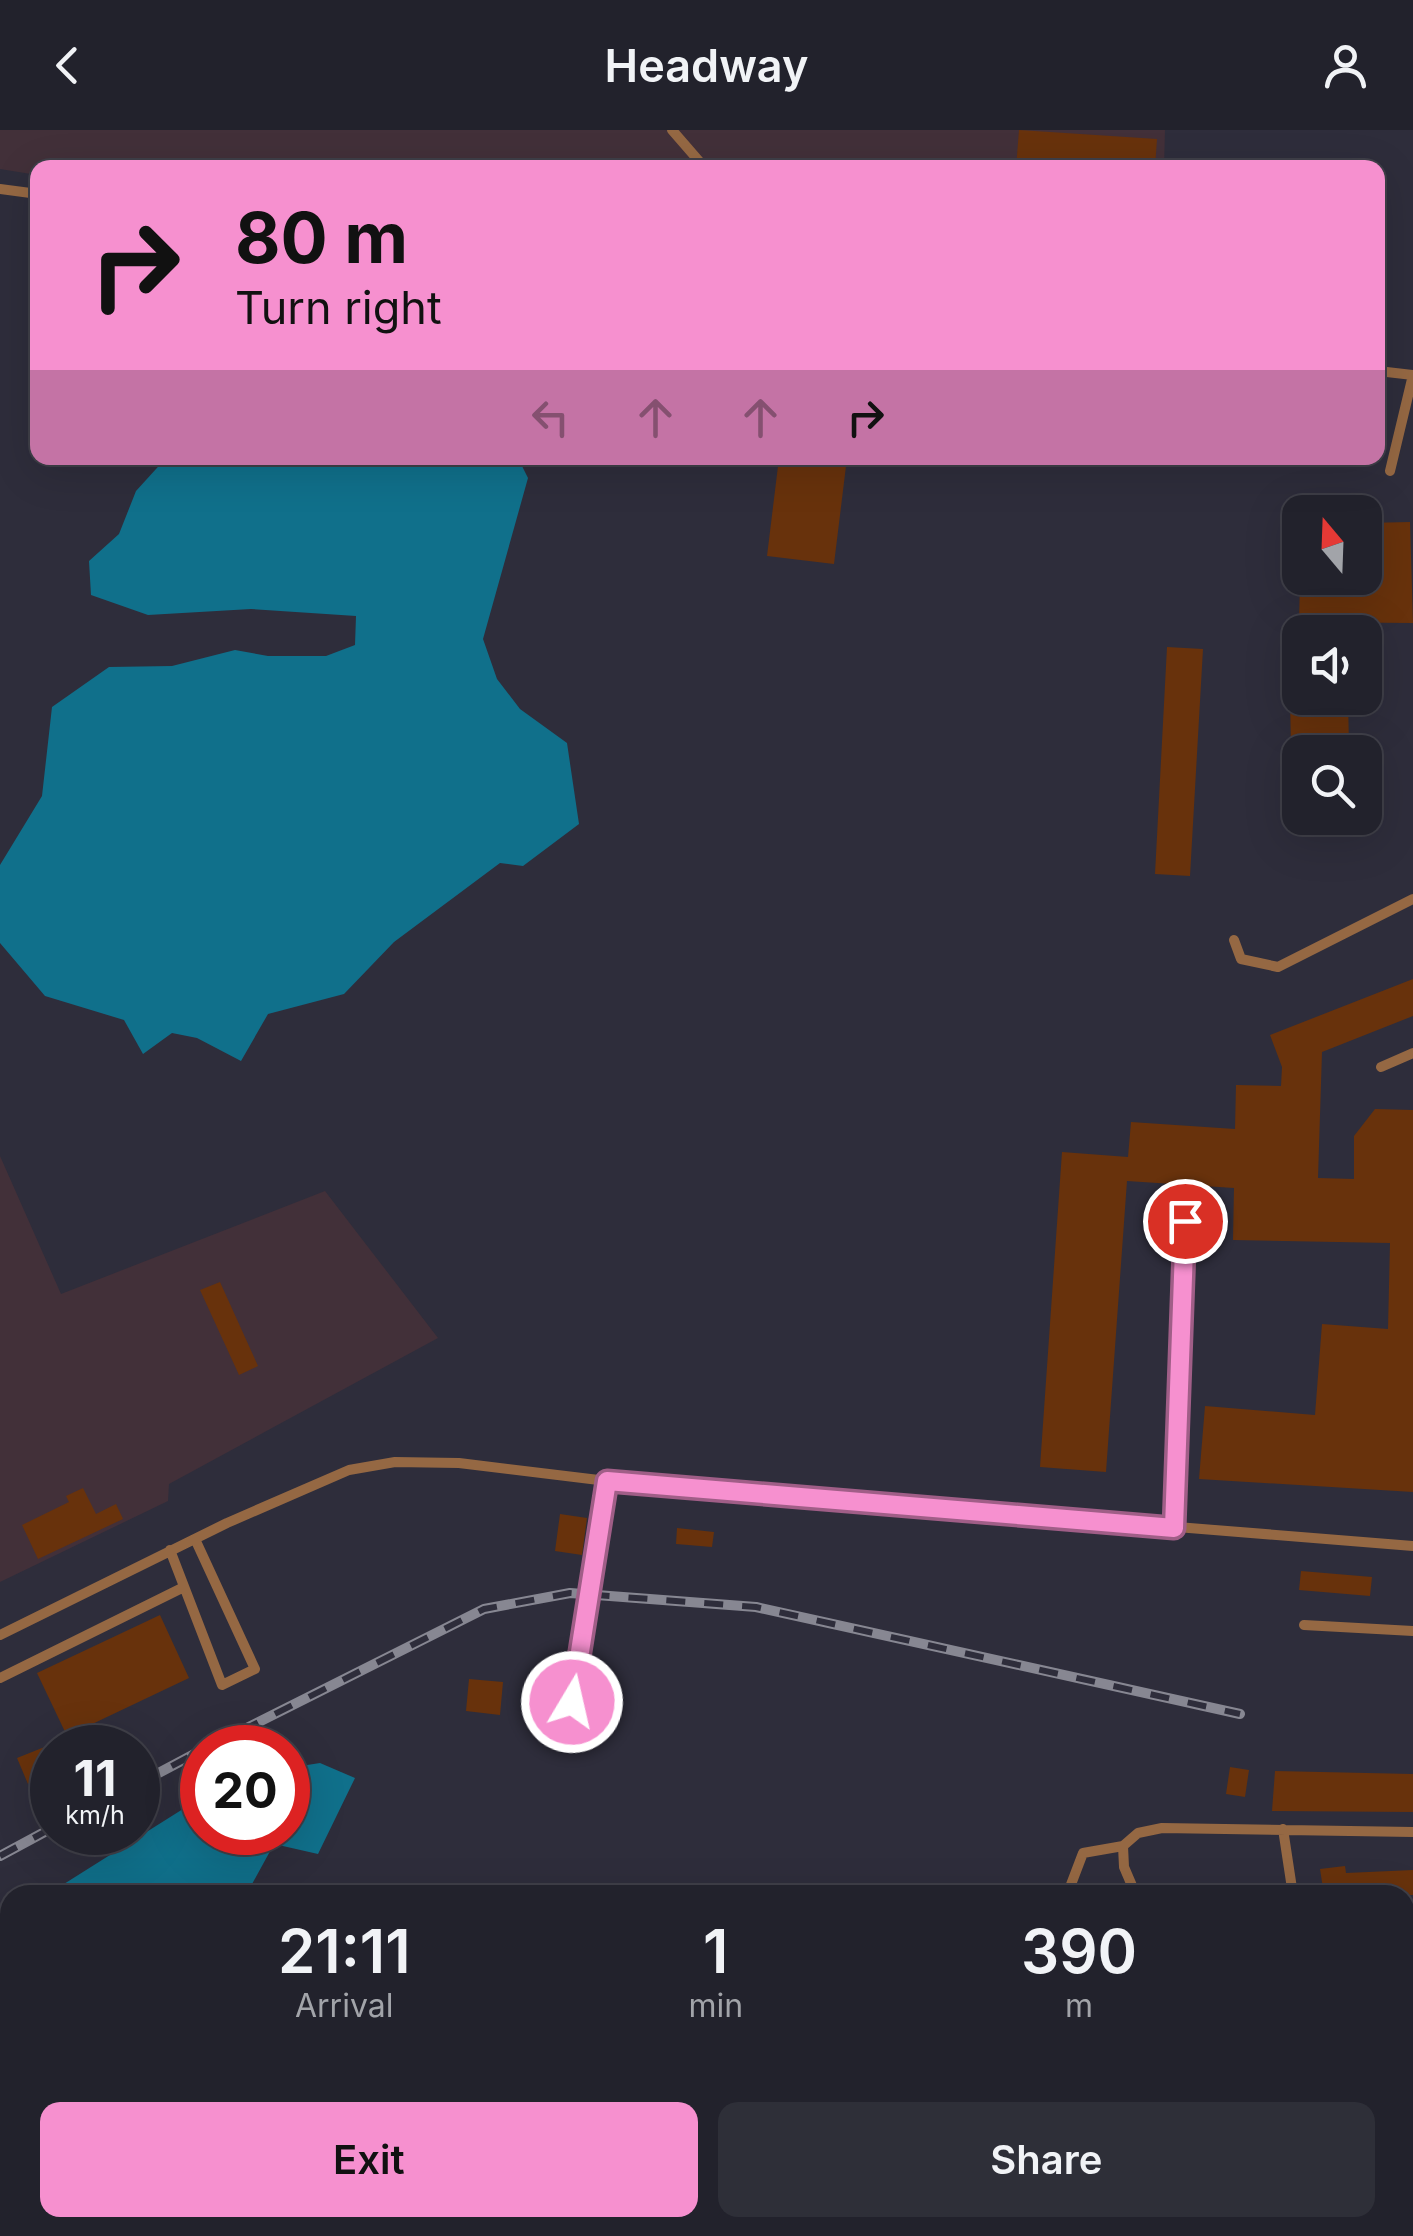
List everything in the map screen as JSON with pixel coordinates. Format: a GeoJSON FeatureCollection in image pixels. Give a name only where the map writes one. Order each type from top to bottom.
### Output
{"type":"FeatureCollection","features":[{"type":"Feature","properties":{"kind":"lane"},"geometry":{"type":"LineString","coordinates":[[672,130],[698,160]]}},
{"type":"Feature","properties":{"kind":"lane"},"geometry":{"type":"LineString","coordinates":[[0,189],[30,193]]}},
{"type":"Feature","properties":{"kind":"lane"},"geometry":{"type":"LineString","coordinates":[[1385,371],[1413,375],[1390,470]]}},
{"type":"Feature","properties":{"kind":"lane"},"geometry":{"type":"LineString","coordinates":[[1234,940],[1241,959],[1278,967],[1413,899]]}},
{"type":"Feature","properties":{"kind":"lane"},"geometry":{"type":"LineString","coordinates":[[1381,1067],[1413,1053]]}},
{"type":"Feature","properties":{"kind":"lane"},"geometry":{"type":"LineString","coordinates":[[1174,1528],[1185,1221]]}},
{"type":"Feature","properties":{"kind":"lane"},"geometry":{"type":"LineString","coordinates":[[0,1635],[195,1538],[348,1470],[395,1462],[458,1462],[607,1481],[1413,1546]]}},
{"type":"Feature","properties":{"kind":"lane"},"geometry":{"type":"LineString","coordinates":[[567,1737],[607,1481]]}},
{"type":"Feature","properties":{"kind":"lane"},"geometry":{"type":"LineString","coordinates":[[170,1550],[222,1685],[254,1668],[195,1538]]}},
{"type":"Feature","properties":{"kind":"lane"},"geometry":{"type":"LineString","coordinates":[[0,1678],[184,1587]]}},
{"type":"Feature","properties":{"kind":"lane"},"geometry":{"type":"LineString","coordinates":[[1304,1626],[1413,1631]]}},
{"type":"Feature","properties":{"kind":"lane"},"geometry":{"type":"LineString","coordinates":[[1070,1885],[1083,1853],[1123,1846],[1138,1833],[1162,1828],[1413,1832]]}},
{"type":"Feature","properties":{"kind":"lane"},"geometry":{"type":"LineString","coordinates":[[1282,1829],[1291,1885]]}},
{"type":"Feature","properties":{"kind":"lane"},"geometry":{"type":"LineString","coordinates":[[1123,1846],[1124,1866],[1132,1885]]}},
{"type":"Feature","properties":{"kind":"shaded area"},"geometry":{"type":"Polygon","coordinates":[[[0,130],[1165,130],[1164,160],[30,160],[30,174],[0,169],[0,130]]]}},
{"type":"Feature","properties":{"kind":"shaded area"},"geometry":{"type":"Polygon","coordinates":[[[0,1156],[61,1294],[325,1191],[438,1338],[169,1484],[168,1501],[0,1582],[0,1156]]]}},
{"type":"Feature","properties":{"kind":"water"},"geometry":{"type":"Polygon","coordinates":[[[160,465],[522,465],[528,478],[483,639],[497,679],[520,709],[567,743],[579,824],[523,866],[500,863],[394,942],[344,994],[268,1014],[241,1061],[197,1038],[172,1033],[143,1054],[124,1020],[45,996],[0,943],[0,865],[42,796],[52,707],[109,667],[172,666],[235,650],[268,656],[326,656],[355,645],[356,616],[251,609],[148,615],[91,595],[89,561],[119,534],[136,491],[160,465]]]}},
{"type":"Feature","properties":{"kind":"water"},"geometry":{"type":"Polygon","coordinates":[[[320,1763],[355,1778],[318,1854],[310,1852],[310,1765],[320,1763]]]}},
{"type":"Feature","properties":{"kind":"water"},"geometry":{"type":"Polygon","coordinates":[[[180,1811],[180,1855],[268,1855],[251,1885],[62,1885],[110,1855],[160,1855],[160,1823],[180,1811]]]}},
{"type":"Feature","properties":{"kind":"building"},"geometry":{"type":"Polygon","coordinates":[[[1019,130],[1157,139],[1156,160],[1017,160],[1019,130]]]}},
{"type":"Feature","properties":{"kind":"building"},"geometry":{"type":"Polygon","coordinates":[[[778,465],[846,465],[834,564],[767,556],[778,465]]]}},
{"type":"Feature","properties":{"kind":"building"},"geometry":{"type":"Polygon","coordinates":[[[1410,522],[1413,623],[1382,623],[1382,615],[1299,615],[1300,595],[1382,595],[1382,523],[1410,522]]]}},
{"type":"Feature","properties":{"kind":"building"},"geometry":{"type":"Polygon","coordinates":[[[1167,647],[1203,649],[1190,876],[1155,874],[1167,647]]]}},
{"type":"Feature","properties":{"kind":"building"},"geometry":{"type":"Polygon","coordinates":[[[1290,715],[1348,715],[1349,735],[1291,735],[1290,715]]]}},
{"type":"Feature","properties":{"kind":"building"},"geometry":{"type":"Polygon","coordinates":[[[1413,979],[1413,1016],[1322,1052],[1318,1178],[1354,1179],[1354,1136],[1375,1109],[1413,1110],[1413,1492],[1199,1479],[1205,1406],[1315,1415],[1322,1324],[1388,1329],[1390,1243],[1233,1240],[1234,1188],[1127,1181],[1106,1472],[1040,1467],[1062,1152],[1128,1157],[1131,1122],[1235,1129],[1236,1085],[1281,1086],[1282,1067],[1270,1035],[1413,979]]]}},
{"type":"Feature","properties":{"kind":"building"},"geometry":{"type":"Polygon","coordinates":[[[220,1282],[258,1366],[239,1375],[200,1290],[220,1282]]]}},
{"type":"Feature","properties":{"kind":"building"},"geometry":{"type":"Polygon","coordinates":[[[83,1488],[96,1514],[116,1504],[123,1519],[38,1559],[22,1525],[69,1502],[66,1496],[83,1488]]]}},
{"type":"Feature","properties":{"kind":"building"},"geometry":{"type":"Polygon","coordinates":[[[560,1514],[587,1518],[582,1555],[555,1551],[560,1514]]]}},
{"type":"Feature","properties":{"kind":"building"},"geometry":{"type":"Polygon","coordinates":[[[677,1528],[714,1532],[712,1547],[676,1544],[677,1528]]]}},
{"type":"Feature","properties":{"kind":"building"},"geometry":{"type":"Polygon","coordinates":[[[1301,1571],[1372,1577],[1370,1596],[1299,1590],[1301,1571]]]}},
{"type":"Feature","properties":{"kind":"building"},"geometry":{"type":"Polygon","coordinates":[[[160,1615],[189,1678],[90,1725],[62,1725],[37,1673],[160,1615]]]}},
{"type":"Feature","properties":{"kind":"building"},"geometry":{"type":"Polygon","coordinates":[[[469,1679],[503,1682],[500,1715],[466,1711],[469,1679]]]}},
{"type":"Feature","properties":{"kind":"building"},"geometry":{"type":"Polygon","coordinates":[[[30,1753],[30,1783],[28,1784],[17,1758],[30,1753]]]}},
{"type":"Feature","properties":{"kind":"building"},"geometry":{"type":"Polygon","coordinates":[[[1230,1767],[1249,1770],[1245,1797],[1226,1794],[1230,1767]]]}},
{"type":"Feature","properties":{"kind":"building"},"geometry":{"type":"Polygon","coordinates":[[[1275,1771],[1413,1774],[1413,1812],[1272,1811],[1275,1771]]]}},
{"type":"Feature","properties":{"kind":"building"},"geometry":{"type":"Polygon","coordinates":[[[1345,1866],[1346,1873],[1413,1870],[1413,1885],[1322,1885],[1320,1869],[1345,1866]]]}},
{"type":"Feature","properties":{"kind":"railway"},"geometry":{"type":"LineString","coordinates":[[253,1725],[484,1609],[570,1593],[756,1607],[1240,1714]]}},
{"type":"Feature","properties":{"kind":"railway"},"geometry":{"type":"LineString","coordinates":[[160,1772],[180,1762]]}},
{"type":"Feature","properties":{"kind":"railway"},"geometry":{"type":"LineString","coordinates":[[0,1856],[30,1840]]}},
{"type":"Feature","properties":{"kind":"route"},"geometry":{"type":"LineString","coordinates":[[572,1702],[607,1481],[1174,1528],[1185,1221]]}}]}
